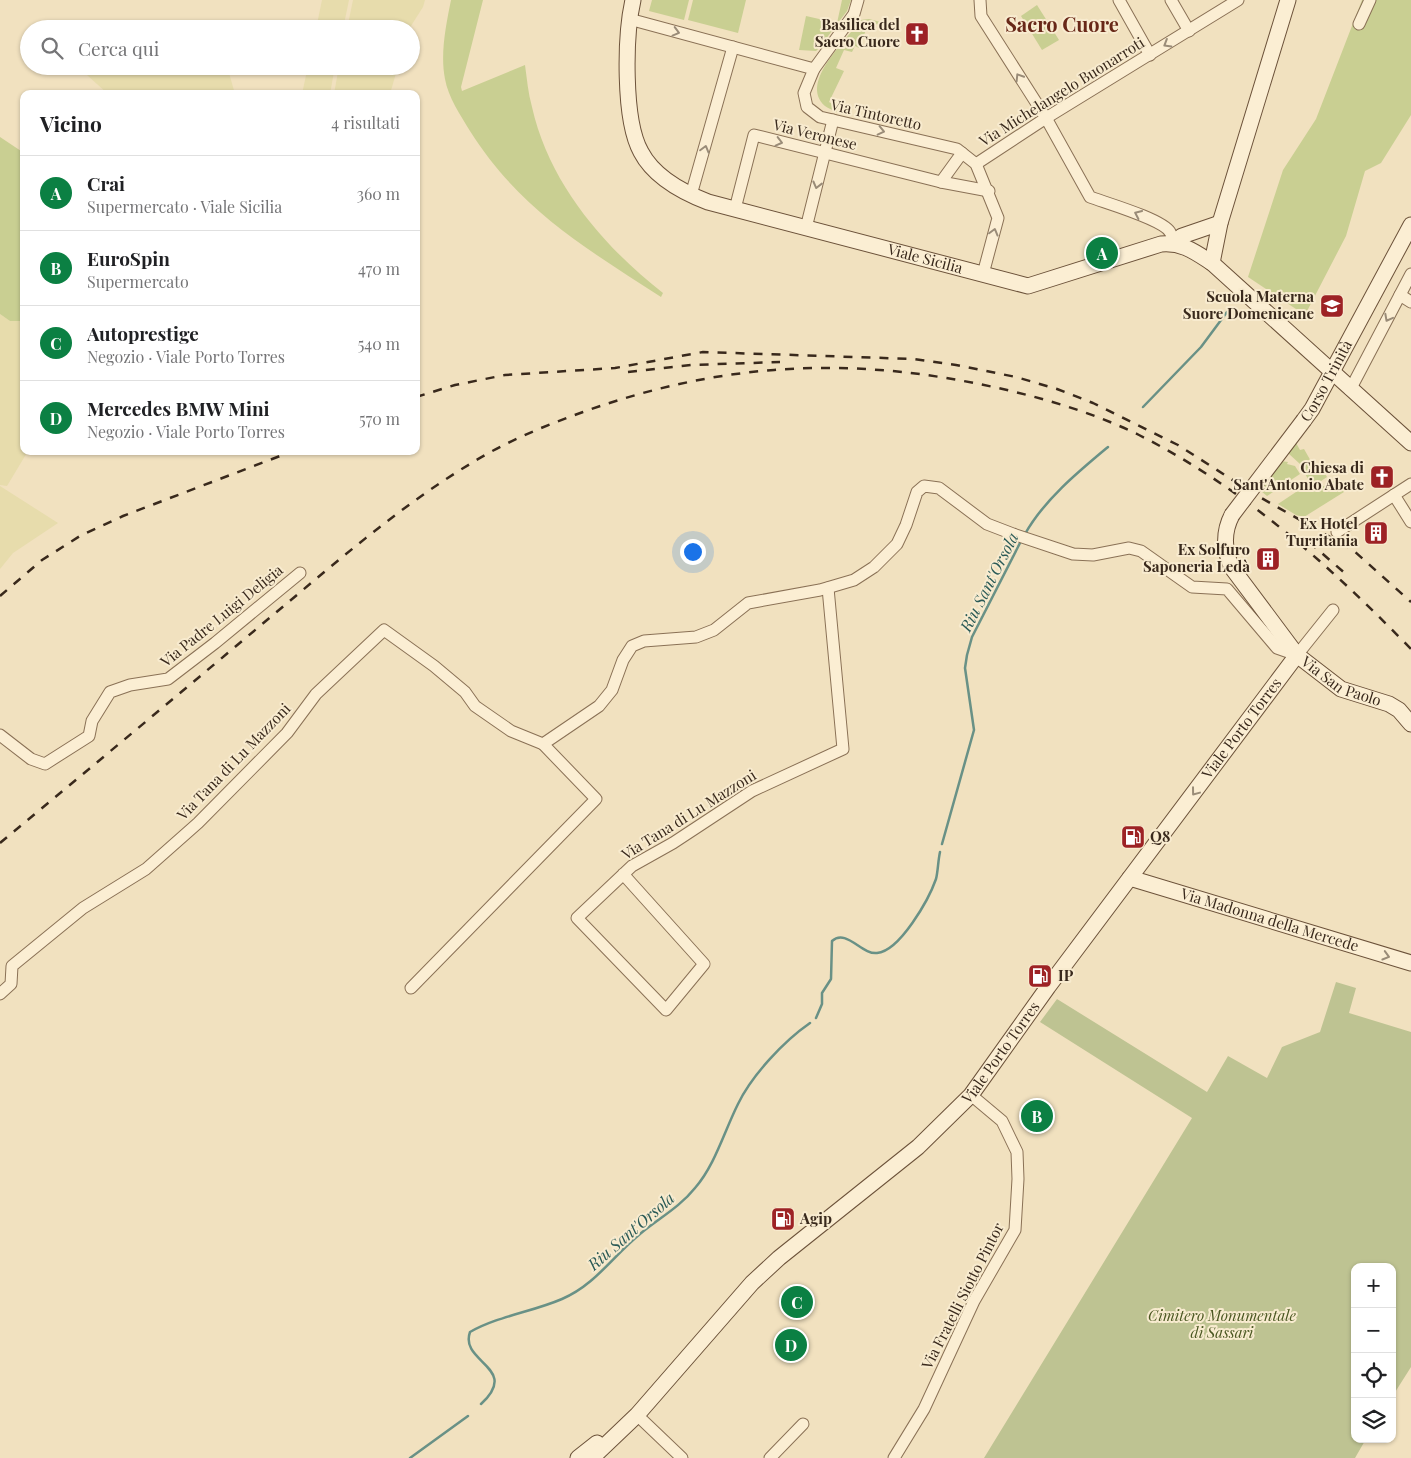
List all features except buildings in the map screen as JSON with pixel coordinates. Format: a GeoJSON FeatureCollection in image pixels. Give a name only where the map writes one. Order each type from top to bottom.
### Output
{"type":"FeatureCollection","features":[{"type":"Feature","properties":{"kind":"main road","name":"Viale Sicilia"},"geometry":{"type":"LineString","coordinates":[[633,0],[626,45],[627,73],[637,142],[641,153],[652,167],[674,185],[691,195],[735,209],[1028,286],[1120,256],[1173,243],[1182,236],[1220,223]]}},
{"type":"Feature","properties":{"kind":"main road"},"geometry":{"type":"LineString","coordinates":[[1212,262],[1220,223],[1288,0]]}},
{"type":"Feature","properties":{"kind":"main road"},"geometry":{"type":"LineString","coordinates":[[1193,251],[1220,223]]}},
{"type":"Feature","properties":{"kind":"main road","name":"Corso Trinità"},"geometry":{"type":"LineString","coordinates":[[1298,655],[1228,561],[1226,536],[1232,515],[1304,420],[1411,225]]}},
{"type":"Feature","properties":{"kind":"main road"},"geometry":{"type":"LineString","coordinates":[[1173,243],[1193,251],[1212,262],[1333,370],[1350,390],[1409,436]]}},
{"type":"Feature","properties":{"kind":"main road","name":"Via San Paolo"},"geometry":{"type":"LineString","coordinates":[[1298,655],[1341,689],[1389,704],[1399,710],[1411,724]]}},
{"type":"Feature","properties":{"kind":"main road","name":"Viale Porto Torres"},"geometry":{"type":"LineString","coordinates":[[592,1458],[638,1415],[752,1283],[779,1258],[918,1147],[971,1095],[1130,878],[1298,655]]}},
{"type":"Feature","properties":{"kind":"main road","name":"Via Madonna della Mercede"},"geometry":{"type":"LineString","coordinates":[[1130,878],[1411,963]]}},
{"type":"Feature","properties":{"kind":"main road","name":"Viale Porto Torres"},"geometry":{"type":"LineString","coordinates":[[578,1458],[671,1377]]}},
{"type":"Feature","properties":{"kind":"street"},"geometry":{"type":"LineString","coordinates":[[629,19],[814,69],[854,14],[858,0]]}},
{"type":"Feature","properties":{"kind":"street"},"geometry":{"type":"LineString","coordinates":[[980,0],[981,16],[1046,118],[1090,197],[1132,211],[1164,227],[1171,234],[1173,243]]}},
{"type":"Feature","properties":{"kind":"street"},"geometry":{"type":"LineString","coordinates":[[1119,0],[1150,55]]}},
{"type":"Feature","properties":{"kind":"street"},"geometry":{"type":"LineString","coordinates":[[1171,0],[1189,31]]}},
{"type":"Feature","properties":{"kind":"street","name":"Via Michelangelo Buonarroti"},"geometry":{"type":"LineString","coordinates":[[983,274],[998,218],[989,191],[976,164],[1046,118],[1238,0]]}},
{"type":"Feature","properties":{"kind":"street"},"geometry":{"type":"LineString","coordinates":[[1359,24],[1370,0]]}},
{"type":"Feature","properties":{"kind":"street"},"geometry":{"type":"LineString","coordinates":[[691,195],[733,47]]}},
{"type":"Feature","properties":{"kind":"street","name":"Via Tintoretto"},"geometry":{"type":"LineString","coordinates":[[814,69],[804,93],[807,107],[820,117],[957,149],[976,164]]}},
{"type":"Feature","properties":{"kind":"street"},"geometry":{"type":"LineString","coordinates":[[806,228],[833,120]]}},
{"type":"Feature","properties":{"kind":"street","name":"Via Veronese"},"geometry":{"type":"LineString","coordinates":[[735,209],[754,135],[941,182],[989,191]]}},
{"type":"Feature","properties":{"kind":"street"},"geometry":{"type":"LineString","coordinates":[[941,182],[962,154]]}},
{"type":"Feature","properties":{"kind":"street"},"geometry":{"type":"LineString","coordinates":[[1350,390],[1411,274]]}},
{"type":"Feature","properties":{"kind":"street"},"geometry":{"type":"LineString","coordinates":[[1400,295],[1411,302]]}},
{"type":"Feature","properties":{"kind":"street"},"geometry":{"type":"LineString","coordinates":[[1336,532],[1410,485]]}},
{"type":"Feature","properties":{"kind":"street"},"geometry":{"type":"LineString","coordinates":[[543,744],[599,706],[612,690],[623,660],[632,646],[644,641],[696,637],[714,630],[748,603],[828,588],[854,580],[889,554],[906,526],[917,492],[924,486],[939,488],[987,524],[1033,541],[1073,554],[1093,555],[1129,548],[1141,551],[1192,587],[1226,589],[1277,648],[1298,655]]}},
{"type":"Feature","properties":{"kind":"street"},"geometry":{"type":"LineString","coordinates":[[1394,495],[1411,522]]}},
{"type":"Feature","properties":{"kind":"street","name":"Via Padre Luigi Deligia"},"geometry":{"type":"LineString","coordinates":[[0,735],[32,759],[45,764],[89,736],[92,721],[110,692],[130,685],[168,679],[300,573]]}},
{"type":"Feature","properties":{"kind":"street","name":"Via Tana di Lu Mazzoni"},"geometry":{"type":"LineString","coordinates":[[623,874],[704,964],[666,1010],[577,918],[623,874],[632,866],[673,843],[752,791],[842,749],[828,588]]}},
{"type":"Feature","properties":{"kind":"street","name":"Viale Porto Torres"},"geometry":{"type":"LineString","coordinates":[[1298,655],[1333,610]]}},
{"type":"Feature","properties":{"kind":"street","name":"Via Tana di Lu Mazzoni"},"geometry":{"type":"LineString","coordinates":[[0,994],[11,984],[12,966],[83,908],[146,869],[198,823],[287,733],[316,694],[384,630],[434,666],[465,692],[475,706],[511,731],[543,744],[596,799],[411,988]]}},
{"type":"Feature","properties":{"kind":"street","name":"Via Fratelli Siotto Pintor"},"geometry":{"type":"LineString","coordinates":[[894,1458],[924,1409],[974,1301],[1016,1230],[1017,1152],[1002,1120],[971,1095]]}},
{"type":"Feature","properties":{"kind":"street"},"geometry":{"type":"LineString","coordinates":[[638,1415],[682,1458]]}},
{"type":"Feature","properties":{"kind":"street"},"geometry":{"type":"LineString","coordinates":[[770,1458],[803,1424]]}},
{"type":"Feature","properties":{"kind":"shaded area"},"geometry":{"type":"Polygon","coordinates":[[[322,0],[349,0],[345,20],[318,20],[322,0]]]}},
{"type":"Feature","properties":{"kind":"shaded area"},"geometry":{"type":"Polygon","coordinates":[[[353,0],[425,0],[415,20],[349,20],[353,0]]]}},
{"type":"Feature","properties":{"kind":"shaded area"},"geometry":{"type":"Polygon","coordinates":[[[87,75],[230,75],[234,90],[104,90],[87,75]]]}},
{"type":"Feature","properties":{"kind":"shaded area"},"geometry":{"type":"Polygon","coordinates":[[[306,75],[333,75],[331,90],[303,90],[306,75]]]}},
{"type":"Feature","properties":{"kind":"shaded area"},"geometry":{"type":"Polygon","coordinates":[[[337,75],[395,75],[391,90],[335,90],[337,75]]]}},
{"type":"Feature","properties":{"kind":"shaded area"},"geometry":{"type":"Polygon","coordinates":[[[0,314],[10,321],[20,321],[20,455],[26,455],[7,486],[0,485],[0,314]]]}},
{"type":"Feature","properties":{"kind":"shaded area"},"geometry":{"type":"Polygon","coordinates":[[[0,486],[58,523],[13,553],[0,569],[0,486]]]}},
{"type":"Feature","properties":{"kind":"green space"},"geometry":{"type":"Polygon","coordinates":[[[451,0],[483,0],[461,87],[462,91],[525,65],[530,96],[540,135],[551,162],[565,187],[581,211],[600,234],[641,275],[663,293],[661,297],[555,225],[510,183],[489,159],[459,113],[447,86],[443,50],[451,0]]]}},
{"type":"Feature","properties":{"kind":"green space"},"geometry":{"type":"Polygon","coordinates":[[[652,0],[689,0],[684,20],[649,11],[652,0]]]}},
{"type":"Feature","properties":{"kind":"green space"},"geometry":{"type":"Polygon","coordinates":[[[693,0],[746,0],[738,33],[688,20],[693,0]]]}},
{"type":"Feature","properties":{"kind":"green space"},"geometry":{"type":"Polygon","coordinates":[[[842,0],[851,0],[847,11],[819,48],[816,51],[799,50],[806,16],[837,23],[842,0]]]}},
{"type":"Feature","properties":{"kind":"green space"},"geometry":{"type":"Polygon","coordinates":[[[1362,0],[1411,0],[1411,115],[1381,163],[1365,171],[1346,236],[1305,315],[1248,277],[1283,170],[1316,119],[1362,0]]]}},
{"type":"Feature","properties":{"kind":"green space"},"geometry":{"type":"Polygon","coordinates":[[[1037,5],[1059,40],[1042,50],[1021,16],[1037,5]]]}},
{"type":"Feature","properties":{"kind":"green space"},"geometry":{"type":"Polygon","coordinates":[[[869,19],[884,23],[886,27],[869,22],[859,48],[855,46],[852,52],[844,50],[836,68],[844,71],[829,102],[836,106],[835,109],[850,116],[825,106],[818,96],[817,85],[828,61],[860,20],[869,19]]]}},
{"type":"Feature","properties":{"kind":"green space"},"geometry":{"type":"Polygon","coordinates":[[[0,137],[20,150],[20,321],[10,321],[0,314],[0,137]]]}},
{"type":"Feature","properties":{"kind":"green space"},"geometry":{"type":"Polygon","coordinates":[[[1295,441],[1300,450],[1304,449],[1316,470],[1321,467],[1327,477],[1318,483],[1310,483],[1300,464],[1288,453],[1295,441]]]}},
{"type":"Feature","properties":{"kind":"green space"},"geometry":{"type":"Polygon","coordinates":[[[1281,461],[1295,466],[1300,474],[1267,496],[1261,491],[1281,461]]]}},
{"type":"Feature","properties":{"kind":"green space"},"geometry":{"type":"Polygon","coordinates":[[[1336,480],[1344,492],[1304,517],[1296,515],[1278,504],[1305,486],[1325,486],[1336,480]]]}},
{"type":"Feature","properties":{"kind":"green space","name":"Cimitero Monumentale di Sassari"},"geometry":{"type":"Polygon","coordinates":[[[1336,982],[1356,988],[1349,1013],[1411,1032],[1411,1367],[1396,1391],[1396,1263],[1351,1263],[1351,1443],[1364,1443],[1355,1458],[984,1458],[1192,1118],[1040,1022],[1057,999],[1207,1092],[1228,1056],[1267,1078],[1282,1047],[1320,1032],[1336,982]]]}},
{"type":"Feature","properties":{"kind":"waterway","name":"Riu Sant'Orsola"},"geometry":{"type":"LineString","coordinates":[[1143,407],[1201,347],[1227,312]]}},
{"type":"Feature","properties":{"kind":"waterway","name":"Riu Sant'Orsola"},"geometry":{"type":"LineString","coordinates":[[1025,534],[1052,498],[1108,447]]}},
{"type":"Feature","properties":{"kind":"waterway","name":"Riu Sant'Orsola"},"geometry":{"type":"LineString","coordinates":[[942,844],[974,730],[965,668],[967,655],[972,637],[1021,541]]}},
{"type":"Feature","properties":{"kind":"waterway","name":"Riu Sant'Orsola"},"geometry":{"type":"LineString","coordinates":[[816,1018],[822,1004],[822,993],[831,979],[832,941],[837,938],[843,938],[871,953],[886,950],[895,943],[913,923],[927,899],[936,879],[940,852]]}},
{"type":"Feature","properties":{"kind":"waterway","name":"Riu Sant'Orsola"},"geometry":{"type":"LineString","coordinates":[[481,1404],[492,1392],[495,1382],[492,1373],[473,1351],[469,1342],[470,1332],[492,1322],[551,1303],[574,1293],[594,1278],[640,1234],[683,1201],[708,1169],[738,1104],[760,1070],[779,1049],[810,1023]]}},
{"type":"Feature","properties":{"kind":"waterway","name":"Riu Sant'Orsola"},"geometry":{"type":"LineString","coordinates":[[410,1458],[468,1416]]}},
{"type":"Feature","properties":{"kind":"railway"},"geometry":{"type":"LineString","coordinates":[[420,396],[455,385],[505,375],[615,368],[703,352],[914,359],[1016,377],[1057,389],[1093,403],[1178,445],[1256,495],[1353,550],[1411,602]]}},
{"type":"Feature","properties":{"kind":"railway"},"geometry":{"type":"LineString","coordinates":[[628,372],[691,365],[780,362]]}},
{"type":"Feature","properties":{"kind":"railway"},"geometry":{"type":"LineString","coordinates":[[0,843],[391,518],[443,481],[497,449],[568,417],[632,396],[728,375],[776,370],[825,368],[923,375],[1016,392],[1079,410],[1120,426],[1178,456],[1250,504],[1317,559],[1411,649]]}},
{"type":"Feature","properties":{"kind":"railway"},"geometry":{"type":"LineString","coordinates":[[0,596],[42,560],[80,536],[123,516],[283,455]]}},
{"type":"Feature","properties":{"kind":"railway"},"geometry":{"type":"LineString","coordinates":[[1309,542],[1347,575]]}},
{"type":"Feature","properties":{"kind":"place","name":"Basilica del Sacro Cuore"},"geometry":{"type":"Point","coordinates":[917,34]}},
{"type":"Feature","properties":{"kind":"place","name":"Crai"},"geometry":{"type":"Point","coordinates":[1102,253]}},
{"type":"Feature","properties":{"kind":"place","name":"Scuola Materna Suore Domenicane"},"geometry":{"type":"Point","coordinates":[1332,306]}},
{"type":"Feature","properties":{"kind":"place","name":"Chiesa di Sant'Antonio Abate"},"geometry":{"type":"Point","coordinates":[1382,477]}},
{"type":"Feature","properties":{"kind":"place","name":"Ex Hotel Turritania"},"geometry":{"type":"Point","coordinates":[1376,533]}},
{"type":"Feature","properties":{"kind":"place","name":"Ex Solfuro Saponeria Ledà"},"geometry":{"type":"Point","coordinates":[1268,559]}},
{"type":"Feature","properties":{"kind":"place","name":"Q8"},"geometry":{"type":"Point","coordinates":[1133,837]}},
{"type":"Feature","properties":{"kind":"place","name":"IP"},"geometry":{"type":"Point","coordinates":[1040,976]}},
{"type":"Feature","properties":{"kind":"place","name":"EuroSpin"},"geometry":{"type":"Point","coordinates":[1037,1116]}},
{"type":"Feature","properties":{"kind":"place","name":"Agip"},"geometry":{"type":"Point","coordinates":[783,1219]}},
{"type":"Feature","properties":{"kind":"place","name":"Autoprestige"},"geometry":{"type":"Point","coordinates":[797,1302]}},
{"type":"Feature","properties":{"kind":"place","name":"Mercedes BMW Mini"},"geometry":{"type":"Point","coordinates":[791,1345]}},
{"type":"Feature","properties":{"kind":"district","name":"Sacro Cuore"},"geometry":{"type":"Point","coordinates":[1062,25]}}]}
